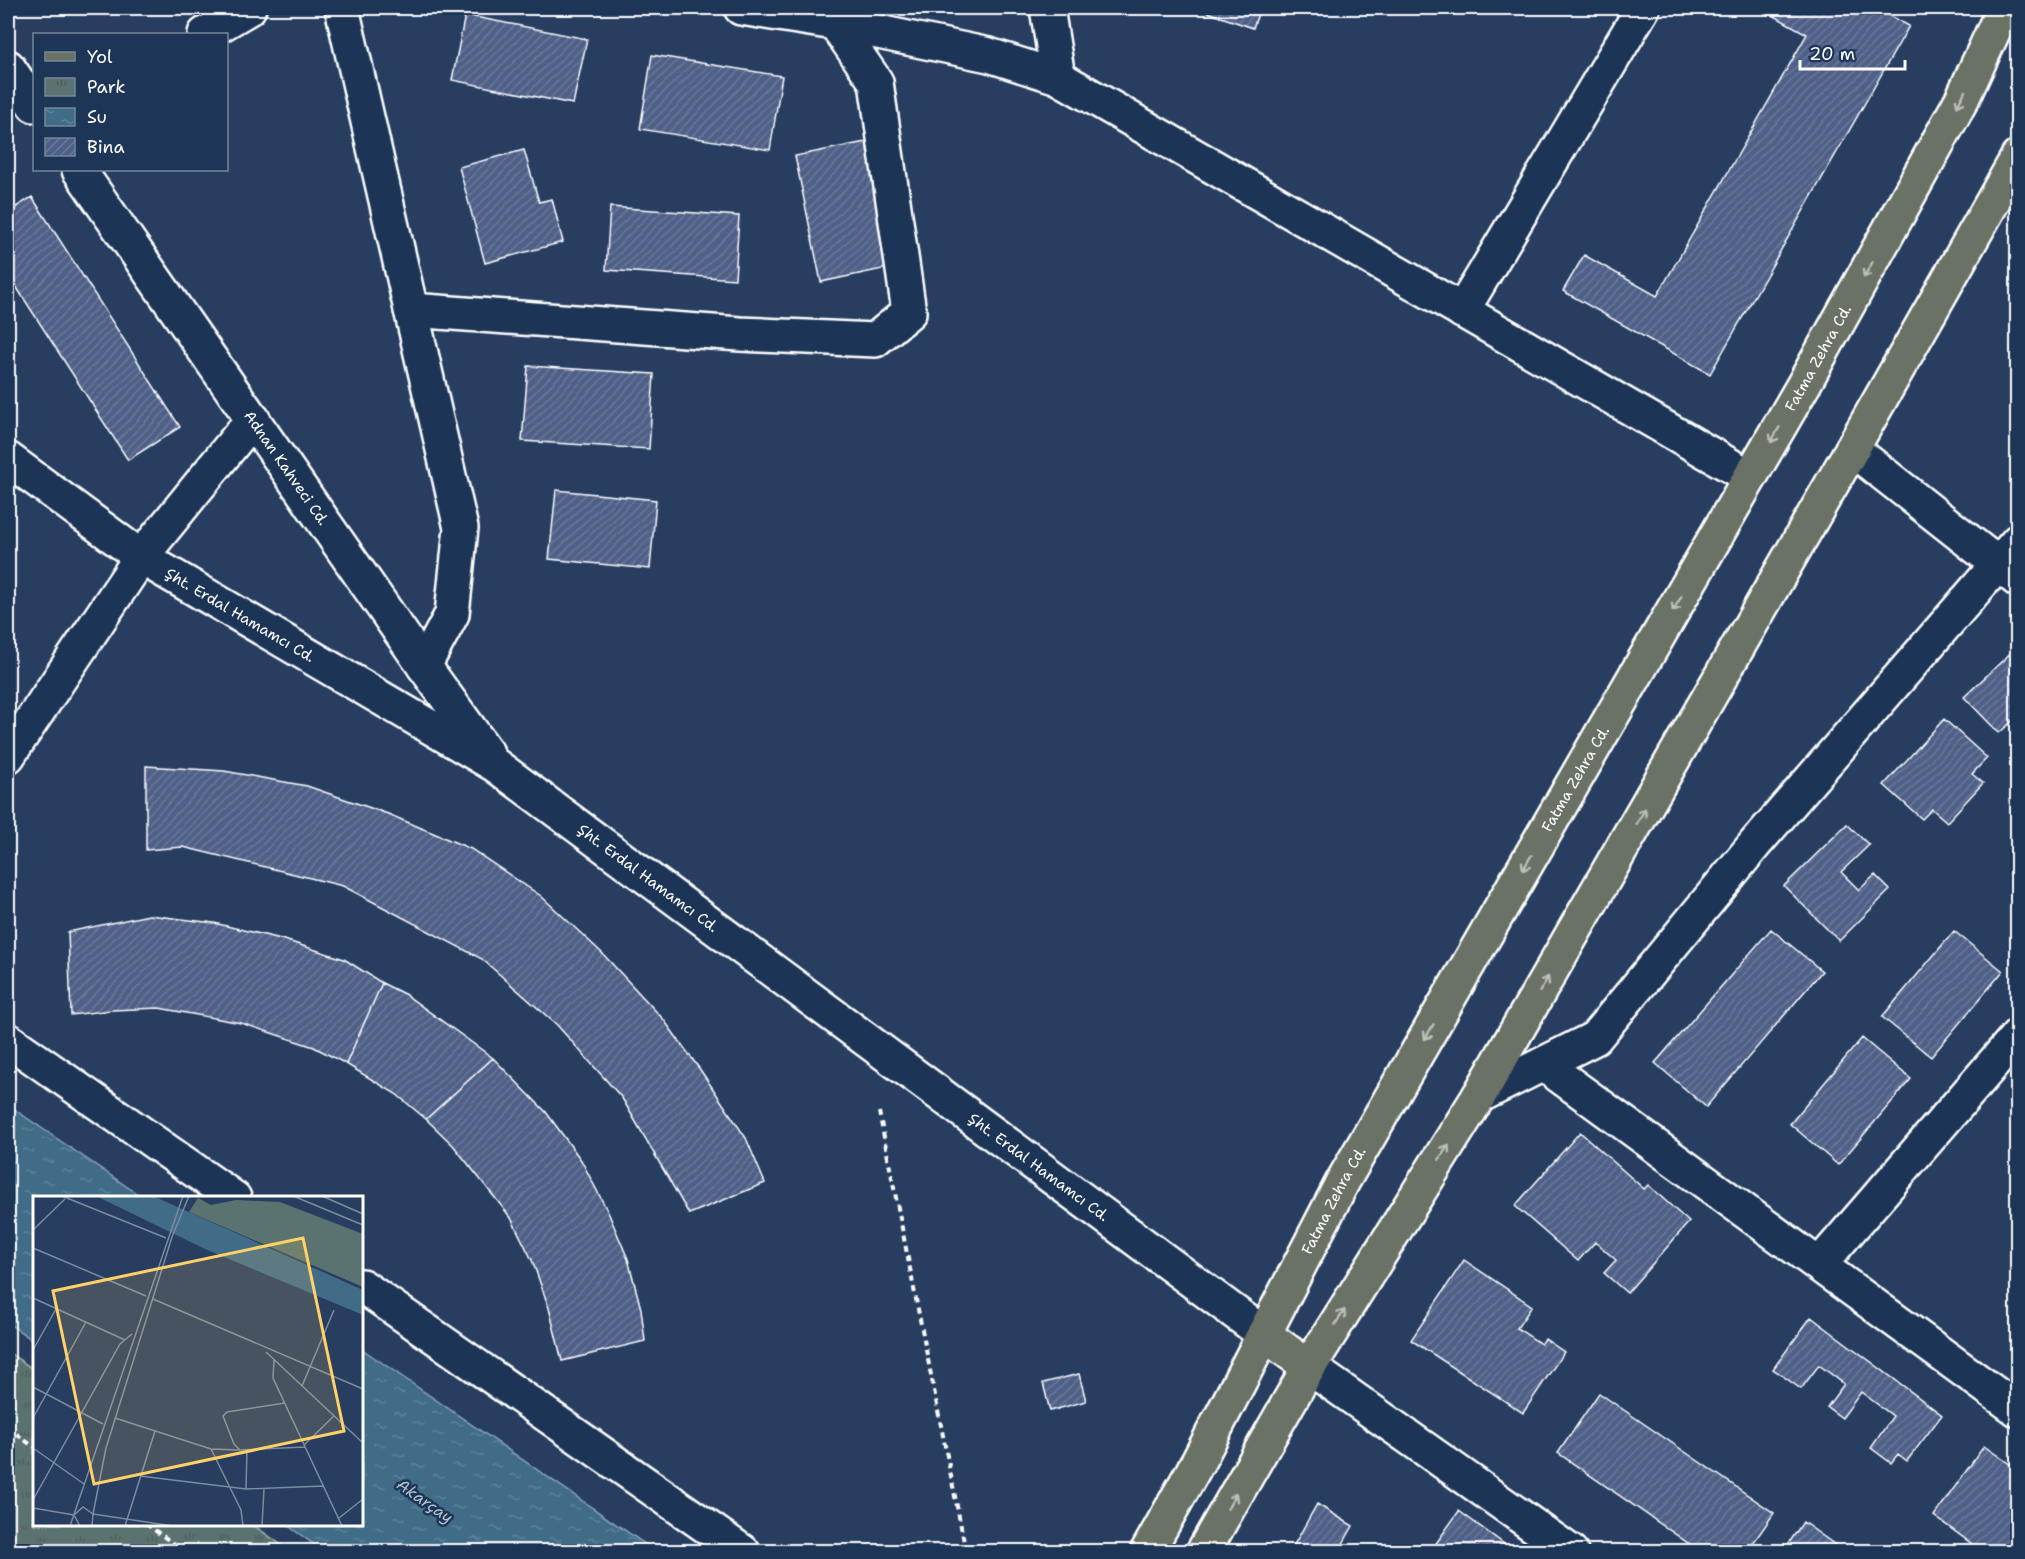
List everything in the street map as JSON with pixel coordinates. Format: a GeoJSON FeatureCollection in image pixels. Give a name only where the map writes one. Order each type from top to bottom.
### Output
{"type":"FeatureCollection","features":[{"type":"Feature","properties":{"kind":"main road","name":"Fatma Zehra Cd."},"geometry":{"type":"LineString","coordinates":[[1147,1551],[1198,1460],[1343,1180],[1862,281],[1956,109],[2004,8]]}},
{"type":"Feature","properties":{"kind":"main road"},"geometry":{"type":"LineString","coordinates":[[1203,1551],[1309,1367],[1479,1096],[2018,157]]}},
{"type":"Feature","properties":{"kind":"main road"},"geometry":{"type":"LineString","coordinates":[[1264,1334],[1309,1367]]}},
{"type":"Feature","properties":{"kind":"street"},"geometry":{"type":"LineString","coordinates":[[207,33],[249,8]]}},
{"type":"Feature","properties":{"kind":"street"},"geometry":{"type":"LineString","coordinates":[[342,8],[461,528],[452,614],[424,666]]}},
{"type":"Feature","properties":{"kind":"street"},"geometry":{"type":"LineString","coordinates":[[741,8],[779,11],[989,55],[1058,77],[1750,477]]}},
{"type":"Feature","properties":{"kind":"street"},"geometry":{"type":"LineString","coordinates":[[1047,8],[1058,77]]}},
{"type":"Feature","properties":{"kind":"street"},"geometry":{"type":"LineString","coordinates":[[1462,311],[1643,8]]}},
{"type":"Feature","properties":{"kind":"street"},"geometry":{"type":"LineString","coordinates":[[411,310],[740,334],[875,340],[909,312],[876,82],[835,23]]}},
{"type":"Feature","properties":{"kind":"street"},"geometry":{"type":"LineString","coordinates":[[8,67],[33,104]]}},
{"type":"Feature","properties":{"kind":"street","name":"Adnan Kahveci Cd."},"geometry":{"type":"LineString","coordinates":[[80,171],[495,765]]}},
{"type":"Feature","properties":{"kind":"street"},"geometry":{"type":"LineString","coordinates":[[8,756],[141,557],[253,420]]}},
{"type":"Feature","properties":{"kind":"street"},"geometry":{"type":"LineString","coordinates":[[1479,1096],[1595,1038],[1755,844],[2011,562],[1852,449]]}},
{"type":"Feature","properties":{"kind":"street","name":"Şht. Erdal Hamamcı Cd."},"geometry":{"type":"LineString","coordinates":[[8,459],[141,557],[495,765],[1264,1334]]}},
{"type":"Feature","properties":{"kind":"street"},"geometry":{"type":"LineString","coordinates":[[1820,1264],[2018,1035]]}},
{"type":"Feature","properties":{"kind":"street"},"geometry":{"type":"LineString","coordinates":[[8,1040],[233,1196]]}},
{"type":"Feature","properties":{"kind":"street"},"geometry":{"type":"LineString","coordinates":[[1543,1064],[2018,1410]]}},
{"type":"Feature","properties":{"kind":"street"},"geometry":{"type":"LineString","coordinates":[[363,1287],[743,1551]]}},
{"type":"Feature","properties":{"kind":"street"},"geometry":{"type":"LineString","coordinates":[[1309,1367],[1571,1551]]}},
{"type":"Feature","properties":{"kind":"path"},"geometry":{"type":"LineString","coordinates":[[879,1112],[966,1551]]}},
{"type":"Feature","properties":{"kind":"path"},"geometry":{"type":"LineString","coordinates":[[8,1428],[33,1446]]}},
{"type":"Feature","properties":{"kind":"path"},"geometry":{"type":"LineString","coordinates":[[149,1526],[185,1551]]}},
{"type":"Feature","properties":{"kind":"green space"},"geometry":{"type":"Polygon","coordinates":[[[8,1352],[33,1369],[33,1526],[254,1526],[290,1551],[8,1551],[8,1352]]]}},
{"type":"Feature","properties":{"kind":"water"},"geometry":{"type":"Polygon","coordinates":[[[8,1105],[141,1196],[33,1196],[33,1340],[8,1323],[8,1105]]]}},
{"type":"Feature","properties":{"kind":"water","name":"Akarçay"},"geometry":{"type":"Polygon","coordinates":[[[363,1350],[655,1551],[323,1551],[288,1526],[363,1526],[363,1350]]]}},
{"type":"Feature","properties":{"kind":"building"},"geometry":{"type":"Polygon","coordinates":[[[1195,8],[1260,8],[1253,28],[1195,8]]]}},
{"type":"Feature","properties":{"kind":"building"},"geometry":{"type":"Polygon","coordinates":[[[1760,8],[1876,8],[1909,26],[1710,374],[1563,291],[1584,255],[1657,296],[1807,34],[1760,8]]]}},
{"type":"Feature","properties":{"kind":"building"},"geometry":{"type":"Polygon","coordinates":[[[465,15],[587,39],[573,104],[452,80],[465,15]]]}},
{"type":"Feature","properties":{"kind":"building"},"geometry":{"type":"Polygon","coordinates":[[[652,55],[782,76],[770,150],[640,129],[652,55]]]}},
{"type":"Feature","properties":{"kind":"building"},"geometry":{"type":"Polygon","coordinates":[[[866,142],[892,267],[821,282],[795,156],[866,142]]]}},
{"type":"Feature","properties":{"kind":"building"},"geometry":{"type":"Polygon","coordinates":[[[524,150],[539,202],[552,199],[563,242],[485,263],[459,167],[524,150]]]}},
{"type":"Feature","properties":{"kind":"building"},"geometry":{"type":"Polygon","coordinates":[[[32,197],[180,427],[128,460],[8,274],[8,212],[32,197]]]}},
{"type":"Feature","properties":{"kind":"building"},"geometry":{"type":"Polygon","coordinates":[[[610,207],[739,216],[735,279],[606,270],[610,207]]]}},
{"type":"Feature","properties":{"kind":"building"},"geometry":{"type":"Polygon","coordinates":[[[528,366],[654,374],[649,449],[522,441],[528,366]]]}},
{"type":"Feature","properties":{"kind":"building"},"geometry":{"type":"Polygon","coordinates":[[[556,490],[656,500],[650,569],[549,559],[556,490]]]}},
{"type":"Feature","properties":{"kind":"building"},"geometry":{"type":"Polygon","coordinates":[[[2018,646],[2018,716],[1999,733],[1964,697],[2018,646]]]}},
{"type":"Feature","properties":{"kind":"building"},"geometry":{"type":"Polygon","coordinates":[[[1944,719],[1987,758],[1972,774],[1983,783],[1947,822],[1932,809],[1922,819],[1884,785],[1944,719]]]}},
{"type":"Feature","properties":{"kind":"building"},"geometry":{"type":"Polygon","coordinates":[[[146,766],[224,771],[307,786],[388,814],[471,849],[541,896],[602,953],[664,1020],[746,1138],[765,1183],[689,1214],[622,1098],[557,1025],[482,959],[343,886],[183,847],[146,850],[146,766]]]}},
{"type":"Feature","properties":{"kind":"building"},"geometry":{"type":"Polygon","coordinates":[[[1847,824],[1869,845],[1841,872],[1859,890],[1875,875],[1890,890],[1839,941],[1784,886],[1847,824]]]}},
{"type":"Feature","properties":{"kind":"building"},"geometry":{"type":"Polygon","coordinates":[[[149,915],[214,923],[281,939],[344,959],[382,983],[346,1064],[314,1047],[241,1023],[159,1008],[71,1015],[68,932],[149,915]]]}},
{"type":"Feature","properties":{"kind":"building"},"geometry":{"type":"Polygon","coordinates":[[[1771,929],[1822,971],[1706,1107],[1655,1063],[1771,929]]]}},
{"type":"Feature","properties":{"kind":"building"},"geometry":{"type":"Polygon","coordinates":[[[1954,931],[2003,971],[1931,1057],[1882,1017],[1954,931]]]}},
{"type":"Feature","properties":{"kind":"building"},"geometry":{"type":"Polygon","coordinates":[[[382,983],[406,995],[493,1058],[426,1119],[396,1094],[346,1064],[382,983]]]}},
{"type":"Feature","properties":{"kind":"building"},"geometry":{"type":"Polygon","coordinates":[[[1862,1038],[1911,1079],[1838,1165],[1790,1124],[1862,1038]]]}},
{"type":"Feature","properties":{"kind":"building"},"geometry":{"type":"Polygon","coordinates":[[[493,1058],[546,1112],[581,1160],[608,1212],[628,1259],[641,1309],[645,1341],[562,1361],[549,1308],[532,1260],[511,1218],[453,1145],[426,1119],[493,1058]]]}},
{"type":"Feature","properties":{"kind":"building"},"geometry":{"type":"Polygon","coordinates":[[[1580,1132],[1644,1189],[1648,1185],[1689,1222],[1627,1293],[1604,1273],[1616,1260],[1595,1242],[1578,1261],[1515,1206],[1580,1132]]]}},
{"type":"Feature","properties":{"kind":"building"},"geometry":{"type":"Polygon","coordinates":[[[1464,1260],[1532,1306],[1517,1328],[1541,1344],[1545,1339],[1564,1352],[1523,1413],[1411,1340],[1464,1260]]]}},
{"type":"Feature","properties":{"kind":"building"},"geometry":{"type":"Polygon","coordinates":[[[1811,1317],[1942,1415],[1907,1461],[1898,1454],[1891,1463],[1871,1448],[1893,1416],[1861,1392],[1842,1418],[1827,1407],[1844,1384],[1819,1365],[1801,1389],[1773,1369],[1811,1317]]]}},
{"type":"Feature","properties":{"kind":"building"},"geometry":{"type":"Polygon","coordinates":[[[1079,1374],[1086,1401],[1050,1411],[1043,1383],[1079,1374]]]}},
{"type":"Feature","properties":{"kind":"building"},"geometry":{"type":"Polygon","coordinates":[[[1599,1393],[1774,1513],[1747,1552],[1701,1552],[1558,1453],[1599,1393]]]}},
{"type":"Feature","properties":{"kind":"building"},"geometry":{"type":"Polygon","coordinates":[[[1984,1446],[2018,1470],[2018,1537],[2007,1552],[1983,1552],[1934,1516],[1984,1446]]]}},
{"type":"Feature","properties":{"kind":"building"},"geometry":{"type":"Polygon","coordinates":[[[1317,1504],[1353,1526],[1338,1552],[1290,1552],[1317,1504]]]}},
{"type":"Feature","properties":{"kind":"building"},"geometry":{"type":"Polygon","coordinates":[[[1459,1511],[1515,1552],[1430,1552],[1459,1511]]]}},
{"type":"Feature","properties":{"kind":"building"},"geometry":{"type":"Polygon","coordinates":[[[1803,1522],[1845,1552],[1783,1552],[1803,1522]]]}}]}
